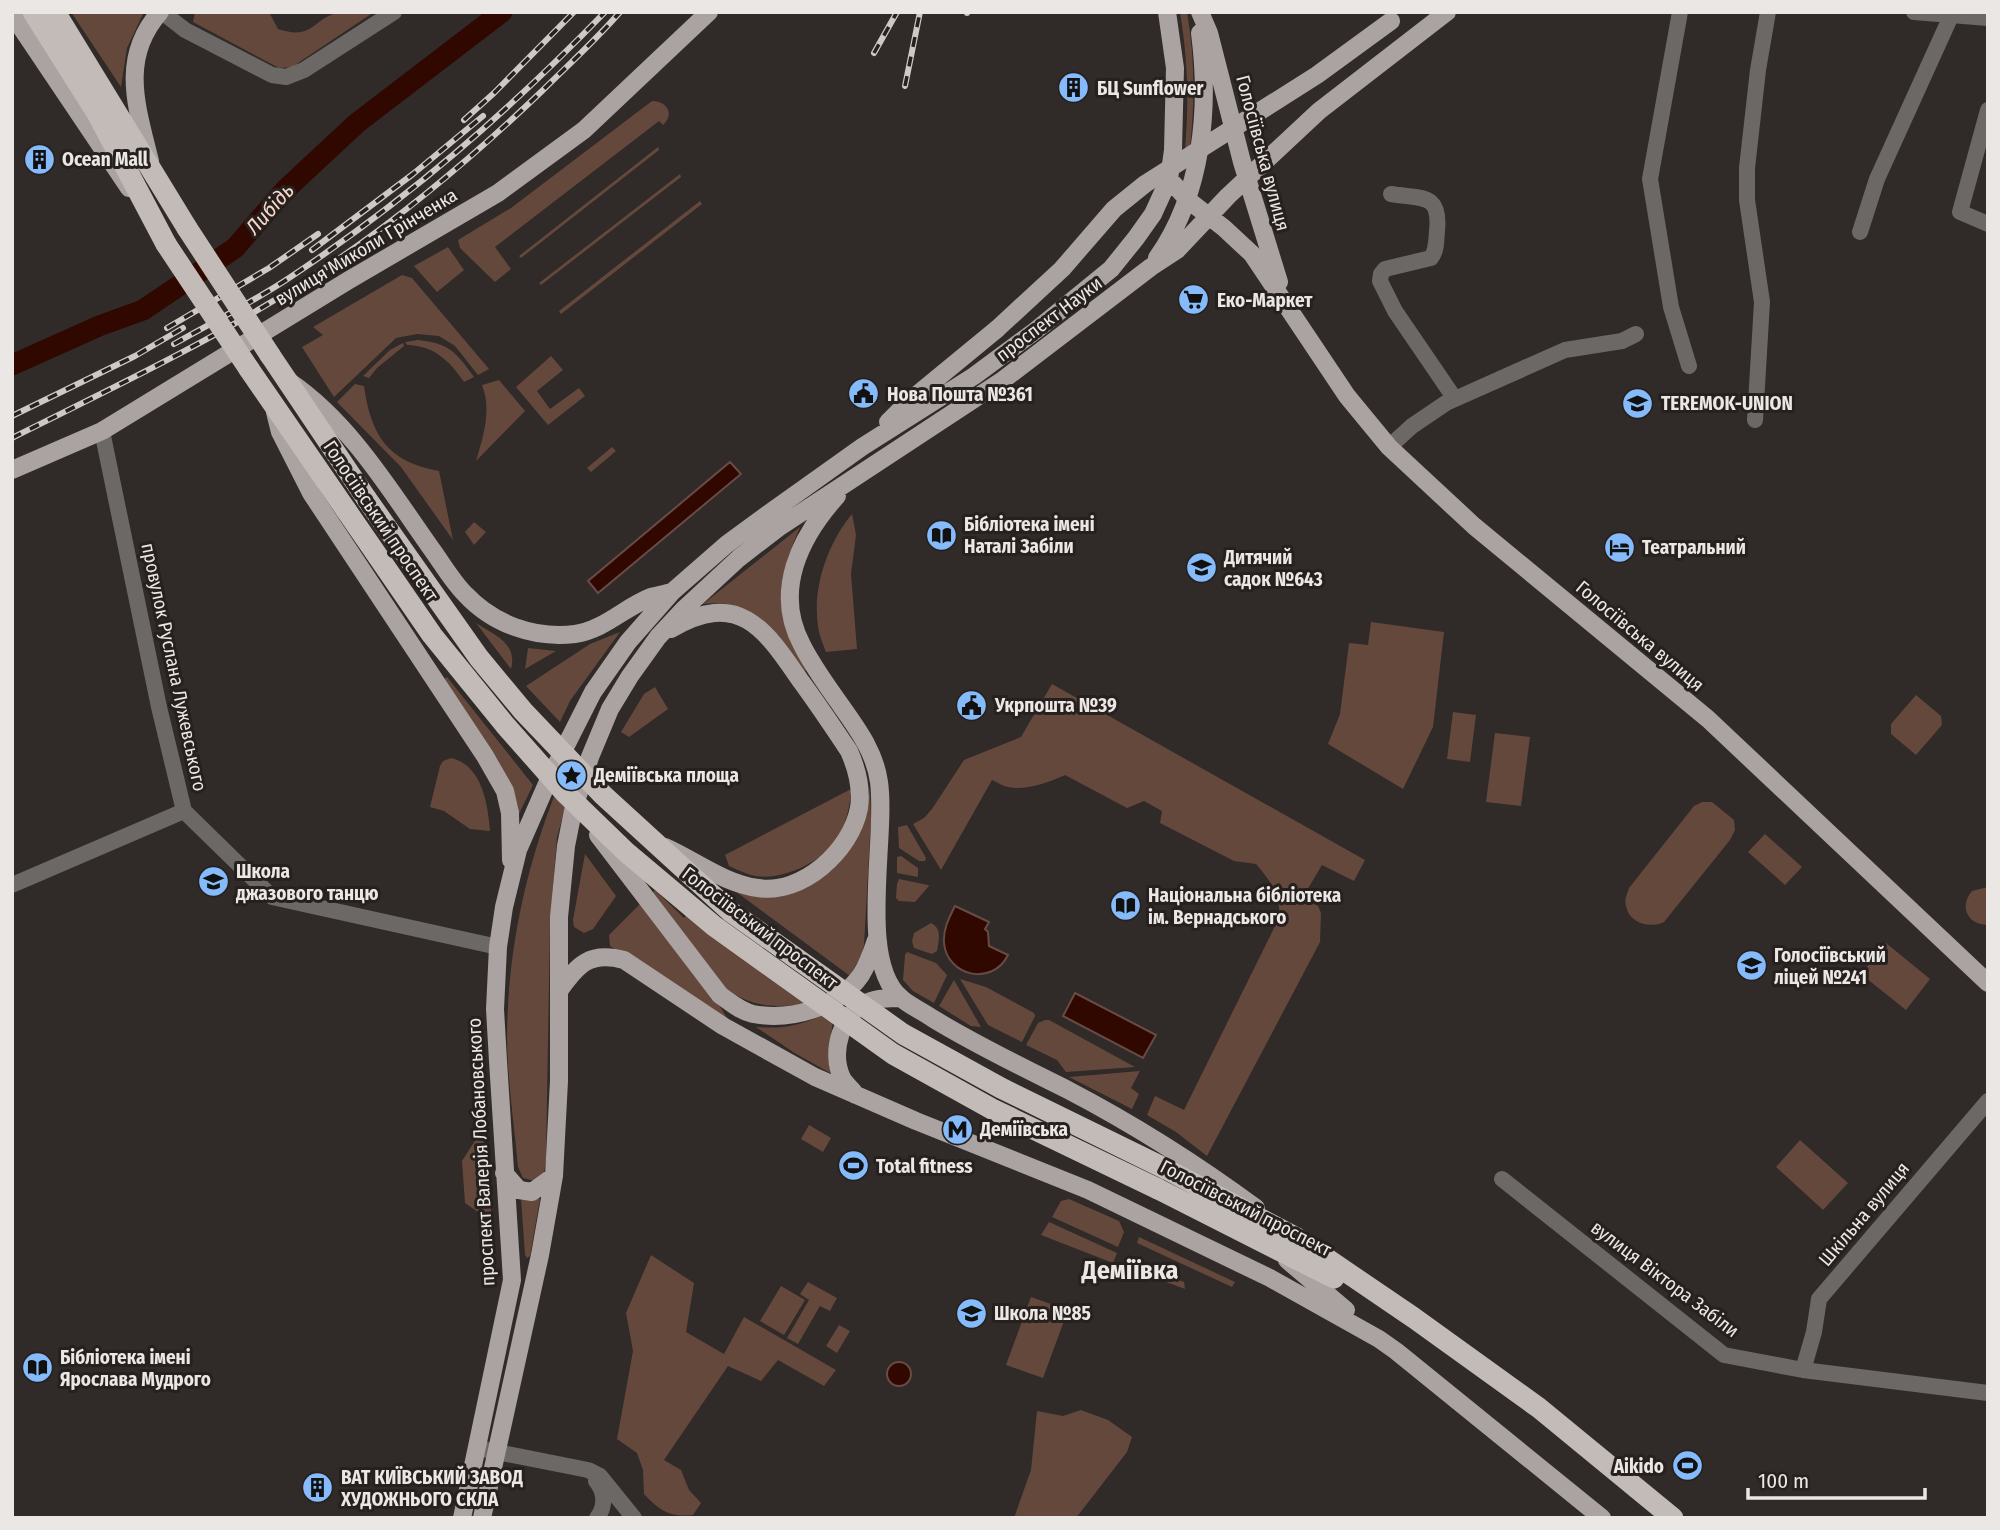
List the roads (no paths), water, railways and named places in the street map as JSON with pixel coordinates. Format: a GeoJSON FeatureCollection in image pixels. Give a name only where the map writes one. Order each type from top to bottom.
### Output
{"type":"FeatureCollection","features":[{"type":"Feature","properties":{"kind":"highway"},"geometry":{"type":"LineString","coordinates":[[33,12],[105,109]]}},
{"type":"Feature","properties":{"kind":"highway"},"geometry":{"type":"LineString","coordinates":[[55,12],[105,109]]}},
{"type":"Feature","properties":{"kind":"highway","name":"Голосіївський проспект"},"geometry":{"type":"LineString","coordinates":[[105,109],[153,171],[285,379],[479,658],[523,712],[649,840],[731,912],[903,1034],[1162,1179],[1269,1244],[1414,1318]]}},
{"type":"Feature","properties":{"kind":"highway","name":"Голосіївський проспект"},"geometry":{"type":"LineString","coordinates":[[105,109],[146,208],[166,244],[432,635],[565,794],[626,852],[714,926],[893,1054],[992,1109],[1295,1237],[1539,1408],[1674,1518]]}},
{"type":"Feature","properties":{"kind":"main road"},"geometry":{"type":"LineString","coordinates":[[153,171],[136,107],[133,76],[138,50],[150,23],[161,12]]}},
{"type":"Feature","properties":{"kind":"main road","name":"вулиця Миколи Грінченка"},"geometry":{"type":"LineString","coordinates":[[12,470],[102,431],[349,280],[498,193],[584,130],[709,12]]}},
{"type":"Feature","properties":{"kind":"main road","name":"проспект Науки"},"geometry":{"type":"LineString","coordinates":[[671,592],[727,544],[862,447],[974,376],[1111,269],[1153,214],[1169,179],[1176,105],[1175,68],[1167,12]]}},
{"type":"Feature","properties":{"kind":"main road"},"geometry":{"type":"LineString","coordinates":[[1151,267],[1168,242],[1188,200],[1197,164],[1204,85],[1198,12]]}},
{"type":"Feature","properties":{"kind":"main road","name":"Голосіївська вулиця"},"geometry":{"type":"LineString","coordinates":[[1198,12],[1209,33],[1247,179],[1287,304]]}},
{"type":"Feature","properties":{"kind":"main road","name":"проспект Науки"},"geometry":{"type":"LineString","coordinates":[[658,637],[739,558],[778,528],[1003,380],[1177,250],[1319,111],[1447,12]]}},
{"type":"Feature","properties":{"kind":"main road"},"geometry":{"type":"LineString","coordinates":[[12,14],[121,179],[146,208]]}},
{"type":"Feature","properties":{"kind":"main road","name":"проспект Науки"},"geometry":{"type":"LineString","coordinates":[[862,447],[907,403],[1062,270],[1114,209],[1145,184],[1317,75],[1397,17]]}},
{"type":"Feature","properties":{"kind":"main road","name":"Голосіївська вулиця"},"geometry":{"type":"LineString","coordinates":[[1169,179],[1188,200],[1252,254],[1347,396],[1389,447],[1524,569],[1708,719],[1988,982]]}},
{"type":"Feature","properties":{"kind":"main road"},"geometry":{"type":"LineString","coordinates":[[285,379],[314,398],[341,427],[384,481],[464,594],[487,613],[533,634],[576,634],[603,624],[650,598],[671,592]]}},
{"type":"Feature","properties":{"kind":"main road"},"geometry":{"type":"LineString","coordinates":[[272,402],[280,432],[311,494],[485,756],[505,791],[510,813],[511,874]]}},
{"type":"Feature","properties":{"kind":"main road"},"geometry":{"type":"LineString","coordinates":[[854,478],[817,519],[806,536],[794,569],[790,601],[792,620],[801,644],[864,738],[879,780],[881,817],[877,936],[880,965],[888,983],[901,998],[956,1033],[1128,1122],[1163,1143],[1295,1237]]}},
{"type":"Feature","properties":{"kind":"main road"},"geometry":{"type":"LineString","coordinates":[[498,947],[511,874],[528,825],[593,692],[628,642],[671,592]]}},
{"type":"Feature","properties":{"kind":"main road"},"geometry":{"type":"LineString","coordinates":[[482,1518],[540,1255],[554,1176],[559,1081],[561,885],[573,811],[590,757],[610,709],[658,637],[701,616],[736,615],[766,632],[849,751],[857,771],[859,807],[853,828],[839,850],[816,871],[794,884],[776,889],[740,885],[649,840]]}},
{"type":"Feature","properties":{"kind":"main road"},"geometry":{"type":"LineString","coordinates":[[565,794],[720,995],[748,1041]]}},
{"type":"Feature","properties":{"kind":"main road"},"geometry":{"type":"LineString","coordinates":[[720,995],[739,1009],[752,1014],[797,1014],[816,1010],[848,990],[861,975],[877,936]]}},
{"type":"Feature","properties":{"kind":"main road","name":"проспект Валерія Лобановського"},"geometry":{"type":"LineString","coordinates":[[462,1516],[512,1280],[495,1009],[498,947]]}},
{"type":"Feature","properties":{"kind":"main road"},"geometry":{"type":"LineString","coordinates":[[559,991],[581,964],[607,956],[624,960],[748,1041],[859,1097],[1088,1190],[1270,1278],[1378,1339]]}},
{"type":"Feature","properties":{"kind":"main road"},"geometry":{"type":"LineString","coordinates":[[859,1097],[843,1080],[839,1068],[842,1028],[852,1012],[868,1002],[901,998]]}},
{"type":"Feature","properties":{"kind":"main road"},"geometry":{"type":"LineString","coordinates":[[504,1173],[519,1190],[533,1192],[554,1176]]}},
{"type":"Feature","properties":{"kind":"main road"},"geometry":{"type":"LineString","coordinates":[[1269,1244],[1378,1339],[1466,1406],[1602,1518]]}},
{"type":"Feature","properties":{"kind":"street"},"geometry":{"type":"LineString","coordinates":[[161,12],[185,30],[272,75],[286,77],[304,70],[394,12]]}},
{"type":"Feature","properties":{"kind":"street"},"geometry":{"type":"LineString","coordinates":[[1679,12],[1650,179],[1671,307],[1689,366]]}},
{"type":"Feature","properties":{"kind":"street"},"geometry":{"type":"LineString","coordinates":[[1755,420],[1762,302],[1747,200],[1746,168],[1758,70],[1769,12]]}},
{"type":"Feature","properties":{"kind":"street"},"geometry":{"type":"LineString","coordinates":[[1914,12],[1988,19]]}},
{"type":"Feature","properties":{"kind":"street"},"geometry":{"type":"LineString","coordinates":[[1860,232],[1877,179],[1951,16]]}},
{"type":"Feature","properties":{"kind":"street"},"geometry":{"type":"LineString","coordinates":[[1988,110],[1960,212],[1988,224]]}},
{"type":"Feature","properties":{"kind":"street"},"geometry":{"type":"LineString","coordinates":[[1391,194],[1431,201],[1437,206],[1439,217],[1435,252],[1431,258],[1385,269],[1380,281],[1395,311],[1455,399]]}},
{"type":"Feature","properties":{"kind":"street"},"geometry":{"type":"LineString","coordinates":[[1389,447],[1412,426],[1455,399],[1565,350],[1622,341],[1636,334]]}},
{"type":"Feature","properties":{"kind":"street","name":"провулок Руслана Лужевського"},"geometry":{"type":"LineString","coordinates":[[102,431],[159,708],[184,811],[272,897],[498,947]]}},
{"type":"Feature","properties":{"kind":"street"},"geometry":{"type":"LineString","coordinates":[[12,885],[184,811]]}},
{"type":"Feature","properties":{"kind":"street","name":"Шкільна вулиця"},"geometry":{"type":"LineString","coordinates":[[1803,1370],[1814,1332],[1819,1300],[1988,1101]]}},
{"type":"Feature","properties":{"kind":"street","name":"вулиця Віктора Забіли"},"geometry":{"type":"LineString","coordinates":[[1502,1179],[1724,1354],[1803,1370],[1988,1393]]}},
{"type":"Feature","properties":{"kind":"street"},"geometry":{"type":"LineString","coordinates":[[477,1448],[588,1470],[600,1476],[634,1518]]}},
{"type":"Feature","properties":{"kind":"street"},"geometry":{"type":"LineString","coordinates":[[588,1470],[600,1486],[604,1499],[597,1518]]}},
{"type":"Feature","properties":{"kind":"street"},"geometry":{"type":"LineString","coordinates":[[462,1516],[482,1518]]}},
{"type":"Feature","properties":{"kind":"waterway","name":"Либідь"},"geometry":{"type":"LineString","coordinates":[[12,365],[99,326],[143,310],[235,248],[285,190],[357,123],[502,12]]}},
{"type":"Feature","properties":{"kind":"railway"},"geometry":{"type":"LineString","coordinates":[[464,120],[574,12]]}},
{"type":"Feature","properties":{"kind":"railway"},"geometry":{"type":"LineString","coordinates":[[174,344],[275,287],[374,218],[493,120],[605,12]]}},
{"type":"Feature","properties":{"kind":"railway"},"geometry":{"type":"LineString","coordinates":[[12,438],[232,325],[366,240],[486,143],[620,12]]}},
{"type":"Feature","properties":{"kind":"railway"},"geometry":{"type":"LineString","coordinates":[[874,53],[897,12]]}},
{"type":"Feature","properties":{"kind":"railway"},"geometry":{"type":"LineString","coordinates":[[905,86],[920,12]]}},
{"type":"Feature","properties":{"kind":"railway"},"geometry":{"type":"LineString","coordinates":[[312,250],[413,174],[483,116]]}},
{"type":"Feature","properties":{"kind":"railway"},"geometry":{"type":"LineString","coordinates":[[167,328],[269,268],[318,234]]}},
{"type":"Feature","properties":{"kind":"railway"},"geometry":{"type":"LineString","coordinates":[[12,416],[135,356],[183,328]]}},
{"type":"Feature","properties":{"kind":"place","name":"БЦ Sunflower"},"geometry":{"type":"Point","coordinates":[1074,88]}},
{"type":"Feature","properties":{"kind":"place","name":"Ocean Mall"},"geometry":{"type":"Point","coordinates":[39,159]}},
{"type":"Feature","properties":{"kind":"place","name":"Еко-Маркет"},"geometry":{"type":"Point","coordinates":[1194,300]}},
{"type":"Feature","properties":{"kind":"place","name":"Нова Пошта №361"},"geometry":{"type":"Point","coordinates":[864,394]}},
{"type":"Feature","properties":{"kind":"place","name":"TEREMOK-UNION"},"geometry":{"type":"Point","coordinates":[1638,403]}},
{"type":"Feature","properties":{"kind":"place","name":"Бібліотека імені Наталі Забіли"},"geometry":{"type":"Point","coordinates":[941,535]}},
{"type":"Feature","properties":{"kind":"place","name":"Театральний"},"geometry":{"type":"Point","coordinates":[1619,547]}},
{"type":"Feature","properties":{"kind":"place","name":"Дитячий садок №643"},"geometry":{"type":"Point","coordinates":[1201,568]}},
{"type":"Feature","properties":{"kind":"place","name":"Укрпошта №39"},"geometry":{"type":"Point","coordinates":[972,705]}},
{"type":"Feature","properties":{"kind":"place","name":"Деміївська площа"},"geometry":{"type":"Point","coordinates":[571,775]}},
{"type":"Feature","properties":{"kind":"place","name":"Школа джазового танцю"},"geometry":{"type":"Point","coordinates":[213,882]}},
{"type":"Feature","properties":{"kind":"place","name":"Національна бібліотека ім. Вернадського"},"geometry":{"type":"Point","coordinates":[1125,906]}},
{"type":"Feature","properties":{"kind":"place","name":"Голосіївський ліцей №241"},"geometry":{"type":"Point","coordinates":[1751,966]}},
{"type":"Feature","properties":{"kind":"place","name":"Деміївська"},"geometry":{"type":"Point","coordinates":[957,1129]}},
{"type":"Feature","properties":{"kind":"place","name":"Total fitness"},"geometry":{"type":"Point","coordinates":[853,1166]}},
{"type":"Feature","properties":{"kind":"place","name":"Школа №85"},"geometry":{"type":"Point","coordinates":[971,1313]}},
{"type":"Feature","properties":{"kind":"place","name":"Бібліотека імені Ярослава Мудрого"},"geometry":{"type":"Point","coordinates":[37,1368]}},
{"type":"Feature","properties":{"kind":"place","name":"Aikido"},"geometry":{"type":"Point","coordinates":[1687,1466]}},
{"type":"Feature","properties":{"kind":"place","name":"ВАТ КИЇВСЬКИЙ ЗАВОД ХУДОЖНЬОГО СКЛА"},"geometry":{"type":"Point","coordinates":[318,1488]}},
{"type":"Feature","properties":{"kind":"district","name":"Деміївка"},"geometry":{"type":"Point","coordinates":[1130,1270]}}]}
